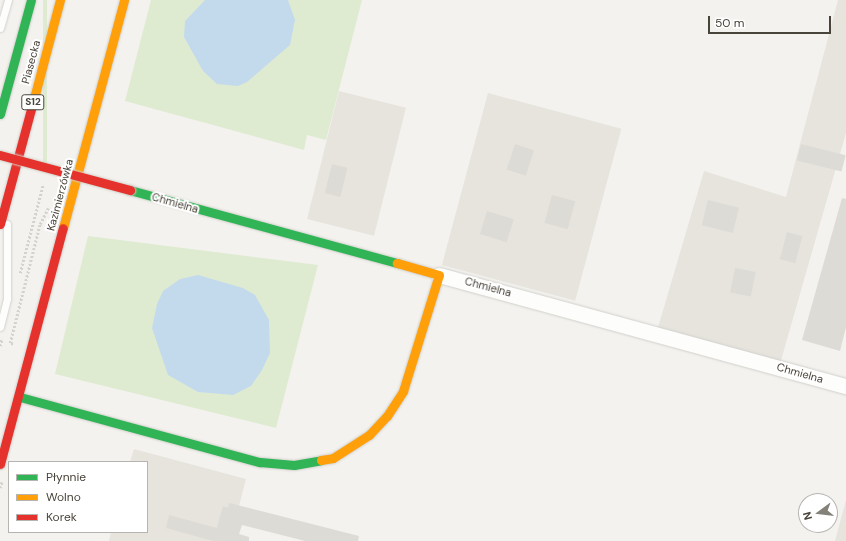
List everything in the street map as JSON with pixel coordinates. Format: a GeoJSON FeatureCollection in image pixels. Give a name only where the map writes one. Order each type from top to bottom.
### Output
{"type":"FeatureCollection","features":[{"type":"Feature","properties":{"kind":"main road","name":"Piasecka"},"geometry":{"type":"LineString","coordinates":[[0,114],[31,0]]}},
{"type":"Feature","properties":{"kind":"main road","name":"Piasecka"},"geometry":{"type":"LineString","coordinates":[[0,224],[60,0]]}},
{"type":"Feature","properties":{"kind":"main road","name":"Kazimierzówka"},"geometry":{"type":"LineString","coordinates":[[0,464],[20,397],[124,0]]}},
{"type":"Feature","properties":{"kind":"main road","name":"Chmielna"},"geometry":{"type":"LineString","coordinates":[[0,155],[440,275]]}},
{"type":"Feature","properties":{"kind":"main road"},"geometry":{"type":"LineString","coordinates":[[20,397],[260,462],[294,465],[333,458],[369,435],[387,416],[403,391],[440,275]]}},
{"type":"Feature","properties":{"kind":"street","name":"Chmielna"},"geometry":{"type":"LineString","coordinates":[[440,275],[846,386]]}},
{"type":"Feature","properties":{"kind":"lane"},"geometry":{"type":"LineString","coordinates":[[0,28],[8,0]]}},
{"type":"Feature","properties":{"kind":"lane"},"geometry":{"type":"LineString","coordinates":[[0,327],[7,298],[6,203]]}},
{"type":"Feature","properties":{"kind":"path"},"geometry":{"type":"LineString","coordinates":[[10,343],[40,224],[33,222]]}},
{"type":"Feature","properties":{"kind":"shaded area"},"geometry":{"type":"Polygon","coordinates":[[[838,0],[846,0],[846,133],[780,364],[657,331],[704,171],[786,197],[838,0]]]}},
{"type":"Feature","properties":{"kind":"shaded area"},"geometry":{"type":"Polygon","coordinates":[[[339,91],[406,108],[374,236],[307,219],[339,91]]]}},
{"type":"Feature","properties":{"kind":"shaded area"},"geometry":{"type":"Polygon","coordinates":[[[488,93],[621,129],[575,301],[442,265],[488,93]]]}},
{"type":"Feature","properties":{"kind":"shaded area"},"geometry":{"type":"Polygon","coordinates":[[[134,449],[246,479],[230,541],[109,541],[111,533],[148,533],[148,461],[130,461],[134,449]]]}},
{"type":"Feature","properties":{"kind":"shaded area"},"geometry":{"type":"Polygon","coordinates":[[[846,500],[846,541],[835,541],[846,500]]]}},
{"type":"Feature","properties":{"kind":"green space"},"geometry":{"type":"Polygon","coordinates":[[[43,0],[47,0],[47,169],[43,169],[43,0]]]}},
{"type":"Feature","properties":{"kind":"green space"},"geometry":{"type":"Polygon","coordinates":[[[151,0],[362,0],[326,140],[307,135],[304,150],[125,101],[151,0]]]}},
{"type":"Feature","properties":{"kind":"green space"},"geometry":{"type":"Polygon","coordinates":[[[88,236],[318,265],[276,428],[55,374],[88,236]]]}},
{"type":"Feature","properties":{"kind":"water"},"geometry":{"type":"Polygon","coordinates":[[[205,0],[288,0],[295,20],[290,45],[247,82],[238,86],[217,84],[203,71],[184,37],[185,21],[205,0]]]}},
{"type":"Feature","properties":{"kind":"water"},"geometry":{"type":"Polygon","coordinates":[[[198,275],[243,288],[255,295],[269,320],[270,353],[262,370],[251,386],[233,395],[198,392],[168,375],[152,328],[157,304],[163,291],[180,279],[198,275]]]}},
{"type":"Feature","properties":{"kind":"building"},"geometry":{"type":"Polygon","coordinates":[[[515,144],[534,150],[526,176],[507,170],[515,144]]]}},
{"type":"Feature","properties":{"kind":"building"},"geometry":{"type":"Polygon","coordinates":[[[801,144],[846,155],[842,172],[797,160],[801,144]]]}},
{"type":"Feature","properties":{"kind":"building"},"geometry":{"type":"Polygon","coordinates":[[[332,164],[348,168],[340,197],[325,193],[332,164]]]}},
{"type":"Feature","properties":{"kind":"building"},"geometry":{"type":"Polygon","coordinates":[[[552,195],[575,201],[568,229],[544,223],[552,195]]]}},
{"type":"Feature","properties":{"kind":"building"},"geometry":{"type":"Polygon","coordinates":[[[842,198],[846,199],[846,327],[840,351],[802,340],[842,198]]]}},
{"type":"Feature","properties":{"kind":"building"},"geometry":{"type":"Polygon","coordinates":[[[708,200],[739,208],[733,233],[702,225],[708,200]]]}},
{"type":"Feature","properties":{"kind":"building"},"geometry":{"type":"Polygon","coordinates":[[[487,211],[514,219],[507,242],[480,234],[487,211]]]}},
{"type":"Feature","properties":{"kind":"building"},"geometry":{"type":"Polygon","coordinates":[[[787,232],[802,236],[795,263],[780,259],[787,232]]]}},
{"type":"Feature","properties":{"kind":"building"},"geometry":{"type":"Polygon","coordinates":[[[735,268],[756,272],[751,297],[730,293],[735,268]]]}},
{"type":"Feature","properties":{"kind":"building"},"geometry":{"type":"Polygon","coordinates":[[[229,503],[359,536],[358,541],[305,541],[242,525],[239,534],[249,537],[249,541],[213,541],[166,528],[169,515],[217,528],[223,506],[228,508],[229,503]]]}},
{"type":"Feature","properties":{"kind":"traffic: fast"},"geometry":{"type":"LineString","coordinates":[[0,114],[31,0]]}},
{"type":"Feature","properties":{"kind":"traffic: fast"},"geometry":{"type":"LineString","coordinates":[[130,190],[397,263]]}},
{"type":"Feature","properties":{"kind":"traffic: fast"},"geometry":{"type":"LineString","coordinates":[[20,397],[260,462],[294,465],[321,460]]}},
{"type":"Feature","properties":{"kind":"traffic: slow"},"geometry":{"type":"LineString","coordinates":[[33,102],[60,0]]}},
{"type":"Feature","properties":{"kind":"traffic: slow"},"geometry":{"type":"LineString","coordinates":[[63,228],[124,0]]}},
{"type":"Feature","properties":{"kind":"traffic: slow"},"geometry":{"type":"LineString","coordinates":[[321,460],[333,458],[369,435],[387,416],[403,391],[439,275],[397,263]]}},
{"type":"Feature","properties":{"kind":"traffic: jam"},"geometry":{"type":"LineString","coordinates":[[0,224],[33,102]]}},
{"type":"Feature","properties":{"kind":"traffic: jam"},"geometry":{"type":"LineString","coordinates":[[0,155],[130,190]]}},
{"type":"Feature","properties":{"kind":"traffic: jam"},"geometry":{"type":"LineString","coordinates":[[0,464],[63,228]]}}]}
